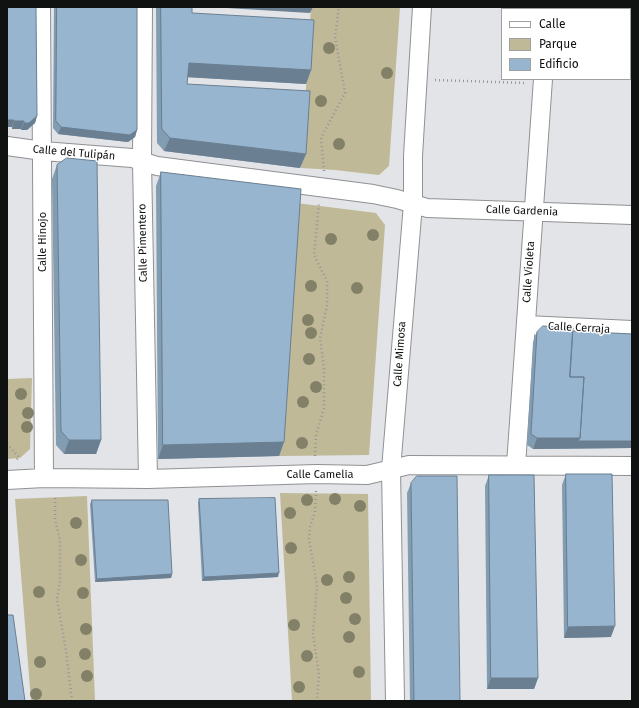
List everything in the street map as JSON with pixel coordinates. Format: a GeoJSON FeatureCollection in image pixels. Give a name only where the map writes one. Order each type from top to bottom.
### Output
{"type":"FeatureCollection","features":[{"type":"Feature","properties":{"kind":"street","name":"Calle Hinojo"},"geometry":{"type":"LineString","coordinates":[[41,7],[44,478]]}},
{"type":"Feature","properties":{"kind":"street","name":"Calle Pimentero"},"geometry":{"type":"LineString","coordinates":[[143,7],[142,161],[148,479]]}},
{"type":"Feature","properties":{"kind":"street","name":"Calle Mimosa"},"geometry":{"type":"LineString","coordinates":[[394,701],[391,470],[413,204],[413,156],[422,7]]}},
{"type":"Feature","properties":{"kind":"street","name":"Calle Violeta"},"geometry":{"type":"LineString","coordinates":[[516,466],[543,81]]}},
{"type":"Feature","properties":{"kind":"street","name":"Calle del Tulipán"},"geometry":{"type":"LineString","coordinates":[[7,146],[43,151],[132,158],[157,166],[373,194],[413,204]]}},
{"type":"Feature","properties":{"kind":"street","name":"Calle Gardenia"},"geometry":{"type":"LineString","coordinates":[[413,204],[427,208],[632,215]]}},
{"type":"Feature","properties":{"kind":"street","name":"Calle Cerraja"},"geometry":{"type":"LineString","coordinates":[[526,325],[632,330]]}},
{"type":"Feature","properties":{"kind":"street","name":"Calle Camelia"},"geometry":{"type":"LineString","coordinates":[[9,473],[44,478],[148,479],[317,474],[367,475],[409,465],[632,466]]}},
{"type":"Feature","properties":{"kind":"path"},"geometry":{"type":"LineString","coordinates":[[332,172],[324,171],[321,138],[345,93],[335,37],[339,7]]}},
{"type":"Feature","properties":{"kind":"path"},"geometry":{"type":"LineString","coordinates":[[418,80],[543,81]]}},
{"type":"Feature","properties":{"kind":"path"},"geometry":{"type":"LineString","coordinates":[[317,701],[319,676],[313,634],[317,585],[310,539],[310,527],[314,512],[317,474],[315,459],[316,435],[324,408],[324,368],[320,338],[327,306],[327,281],[314,255],[319,200]]}},
{"type":"Feature","properties":{"kind":"path"},"geometry":{"type":"LineString","coordinates":[[7,444],[20,457],[9,473]]}},
{"type":"Feature","properties":{"kind":"path"},"geometry":{"type":"LineString","coordinates":[[55,498],[55,519],[60,540],[60,580],[57,599],[66,651],[72,701]]}},
{"type":"Feature","properties":{"kind":"green space"},"geometry":{"type":"Polygon","coordinates":[[[311,7],[400,7],[389,166],[379,175],[301,168],[311,7]]]}},
{"type":"Feature","properties":{"kind":"green space"},"geometry":{"type":"Polygon","coordinates":[[[296,203],[376,213],[385,225],[369,455],[279,456],[296,203]]]}},
{"type":"Feature","properties":{"kind":"green space"},"geometry":{"type":"Polygon","coordinates":[[[32,378],[30,449],[20,458],[7,459],[7,379],[32,378]]]}},
{"type":"Feature","properties":{"kind":"green space"},"geometry":{"type":"Polygon","coordinates":[[[280,493],[368,494],[371,701],[292,701],[280,493]]]}},
{"type":"Feature","properties":{"kind":"green space"},"geometry":{"type":"Polygon","coordinates":[[[87,496],[95,701],[31,701],[15,499],[87,496]]]}},
{"type":"Feature","properties":{"kind":"building"},"geometry":{"type":"Polygon","coordinates":[[[7,7],[36,7],[37,116],[29,123],[24,123],[24,121],[7,120],[7,7]]]}},
{"type":"Feature","properties":{"kind":"building"},"geometry":{"type":"Polygon","coordinates":[[[57,7],[137,7],[137,130],[130,135],[61,127],[56,121],[57,7]]]}},
{"type":"Feature","properties":{"kind":"building"},"geometry":{"type":"Polygon","coordinates":[[[161,7],[192,7],[192,13],[314,20],[311,70],[189,63],[187,84],[310,91],[306,154],[170,138],[162,129],[161,7]]]}},
{"type":"Feature","properties":{"kind":"building"},"geometry":{"type":"Polygon","coordinates":[[[67,158],[97,161],[101,440],[69,440],[61,431],[57,165],[67,158]]]}},
{"type":"Feature","properties":{"kind":"building"},"geometry":{"type":"Polygon","coordinates":[[[161,172],[301,189],[284,442],[163,445],[161,172]]]}},
{"type":"Feature","properties":{"kind":"building"},"geometry":{"type":"Polygon","coordinates":[[[543,326],[573,328],[570,377],[584,377],[580,438],[537,438],[531,434],[537,332],[543,326]]]}},
{"type":"Feature","properties":{"kind":"building"},"geometry":{"type":"Polygon","coordinates":[[[573,331],[632,334],[632,441],[578,441],[580,438],[584,377],[570,377],[573,331]]]}},
{"type":"Feature","properties":{"kind":"building"},"geometry":{"type":"Polygon","coordinates":[[[566,474],[612,474],[615,626],[568,627],[566,474]]]}},
{"type":"Feature","properties":{"kind":"building"},"geometry":{"type":"Polygon","coordinates":[[[489,475],[534,475],[538,678],[491,678],[489,475]]]}},
{"type":"Feature","properties":{"kind":"building"},"geometry":{"type":"Polygon","coordinates":[[[417,476],[457,476],[460,701],[414,701],[411,483],[417,476]]]}},
{"type":"Feature","properties":{"kind":"building"},"geometry":{"type":"Polygon","coordinates":[[[275,498],[279,573],[204,577],[199,499],[275,498]]]}},
{"type":"Feature","properties":{"kind":"building"},"geometry":{"type":"Polygon","coordinates":[[[92,500],[168,500],[172,574],[97,579],[92,500]]]}},
{"type":"Feature","properties":{"kind":"building"},"geometry":{"type":"Polygon","coordinates":[[[7,615],[13,615],[25,701],[7,701],[7,615]]]}}]}
